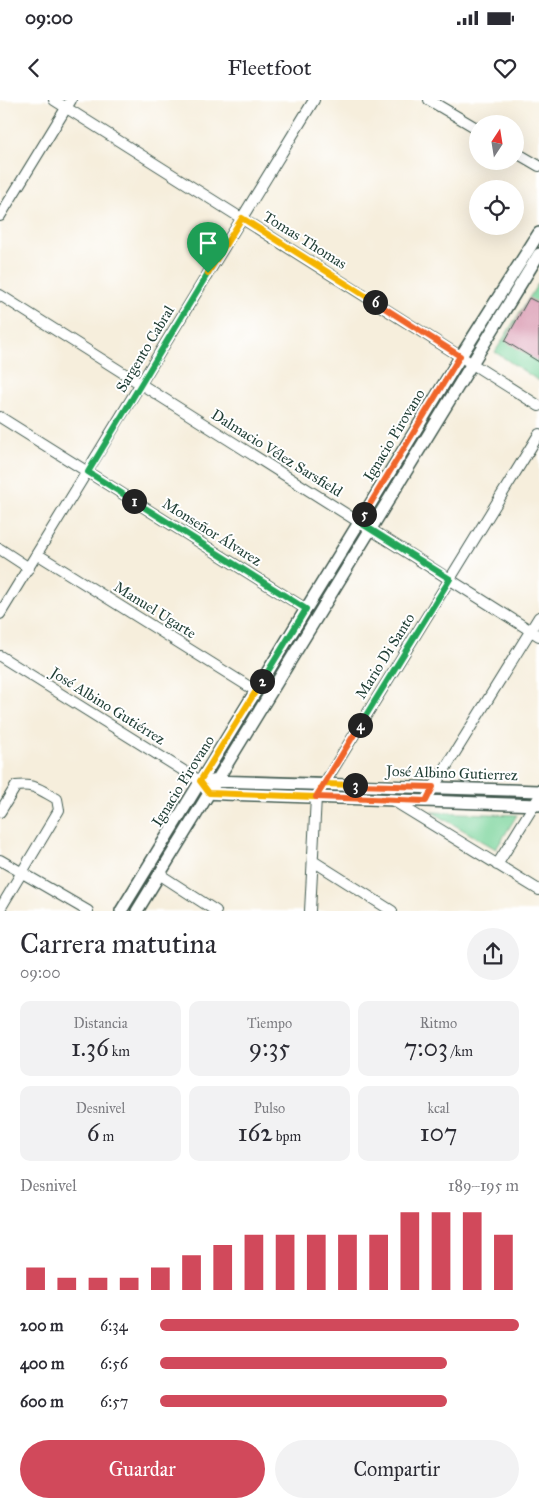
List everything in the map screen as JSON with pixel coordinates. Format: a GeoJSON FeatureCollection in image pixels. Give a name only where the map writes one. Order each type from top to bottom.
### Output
{"type":"FeatureCollection","features":[{"type":"Feature","properties":{"kind":"street","name":"Tomas Thomas"},"geometry":{"type":"LineString","coordinates":[[54,100],[69,104],[242,218],[539,406]]}},
{"type":"Feature","properties":{"kind":"street","name":"Sargento Cabral"},"geometry":{"type":"LineString","coordinates":[[0,614],[314,100]]}},
{"type":"Feature","properties":{"kind":"street"},"geometry":{"type":"LineString","coordinates":[[429,100],[469,124]]}},
{"type":"Feature","properties":{"kind":"street"},"geometry":{"type":"LineString","coordinates":[[0,216],[69,104]]}},
{"type":"Feature","properties":{"kind":"street"},"geometry":{"type":"LineString","coordinates":[[524,157],[539,166]]}},
{"type":"Feature","properties":{"kind":"street","name":"Ignacio Pirovano"},"geometry":{"type":"LineString","coordinates":[[121,910],[460,356],[539,232]]}},
{"type":"Feature","properties":{"kind":"street","name":"Ignacio Pirovano"},"geometry":{"type":"LineString","coordinates":[[137,910],[539,254]]}},
{"type":"Feature","properties":{"kind":"street","name":"Dalmacio Vélez Sarsfield"},"geometry":{"type":"LineString","coordinates":[[0,295],[535,633]]}},
{"type":"Feature","properties":{"kind":"street","name":"Monseñor Álvarez"},"geometry":{"type":"LineString","coordinates":[[0,417],[306,609]]}},
{"type":"Feature","properties":{"kind":"street","name":"Mario Di Santo"},"geometry":{"type":"LineString","coordinates":[[310,910],[316,797],[539,434]]}},
{"type":"Feature","properties":{"kind":"street"},"geometry":{"type":"LineString","coordinates":[[0,549],[29,568]]}},
{"type":"Feature","properties":{"kind":"street","name":"Manuel Ugarte"},"geometry":{"type":"LineString","coordinates":[[38,554],[256,691]]}},
{"type":"Feature","properties":{"kind":"street"},"geometry":{"type":"LineString","coordinates":[[426,801],[433,787],[535,633],[539,617]]}},
{"type":"Feature","properties":{"kind":"street","name":"José Albino Gutiérrez"},"geometry":{"type":"LineString","coordinates":[[0,656],[200,781]]}},
{"type":"Feature","properties":{"kind":"street","name":"José Albino Gutierrez"},"geometry":{"type":"LineString","coordinates":[[200,781],[217,780],[539,791]]}},
{"type":"Feature","properties":{"kind":"street"},"geometry":{"type":"LineString","coordinates":[[200,781],[209,793]]}},
{"type":"Feature","properties":{"kind":"street"},"geometry":{"type":"LineString","coordinates":[[0,812],[16,786],[33,786],[57,799],[59,810],[0,909]]}},
{"type":"Feature","properties":{"kind":"street","name":"José Albino Gutierrez"},"geometry":{"type":"LineString","coordinates":[[209,793],[537,803]]}},
{"type":"Feature","properties":{"kind":"street"},"geometry":{"type":"LineString","coordinates":[[392,800],[539,890]]}},
{"type":"Feature","properties":{"kind":"street"},"geometry":{"type":"LineString","coordinates":[[497,865],[537,803]]}},
{"type":"Feature","properties":{"kind":"street"},"geometry":{"type":"LineString","coordinates":[[155,855],[167,863]]}},
{"type":"Feature","properties":{"kind":"street"},"geometry":{"type":"LineString","coordinates":[[0,860],[88,910]]}},
{"type":"Feature","properties":{"kind":"street"},"geometry":{"type":"LineString","coordinates":[[313,861],[392,910]]}},
{"type":"Feature","properties":{"kind":"street"},"geometry":{"type":"LineString","coordinates":[[159,874],[216,910]]}},
{"type":"Feature","properties":{"kind":"street"},"geometry":{"type":"LineString","coordinates":[[140,879],[152,886]]}},
{"type":"Feature","properties":{"kind":"green space"},"geometry":{"type":"Polygon","coordinates":[[[539,282],[539,381],[495,352],[539,282]]]}},
{"type":"Feature","properties":{"kind":"green space"},"geometry":{"type":"Polygon","coordinates":[[[235,786],[305,788],[303,792],[232,790],[235,786]]]}},
{"type":"Feature","properties":{"kind":"green space"},"geometry":{"type":"Polygon","coordinates":[[[338,789],[395,791],[393,795],[337,793],[338,789]]]}},
{"type":"Feature","properties":{"kind":"green space"},"geometry":{"type":"Polygon","coordinates":[[[441,793],[524,796],[521,800],[440,797],[441,793]]]}},
{"type":"Feature","properties":{"kind":"green space"},"geometry":{"type":"Polygon","coordinates":[[[432,812],[517,815],[496,849],[432,812]]]}},
{"type":"Feature","properties":{"kind":"building"},"geometry":{"type":"Polygon","coordinates":[[[529,298],[539,303],[539,362],[505,341],[529,298]]]}},
{"type":"Feature","properties":{"kind":"route"},"geometry":{"type":"LineString","coordinates":[[208,273],[88,472],[306,609],[200,781],[209,793],[316,797],[324,784],[433,787],[426,801],[316,797],[450,579],[359,522],[460,356],[242,218],[208,273]]}}]}
